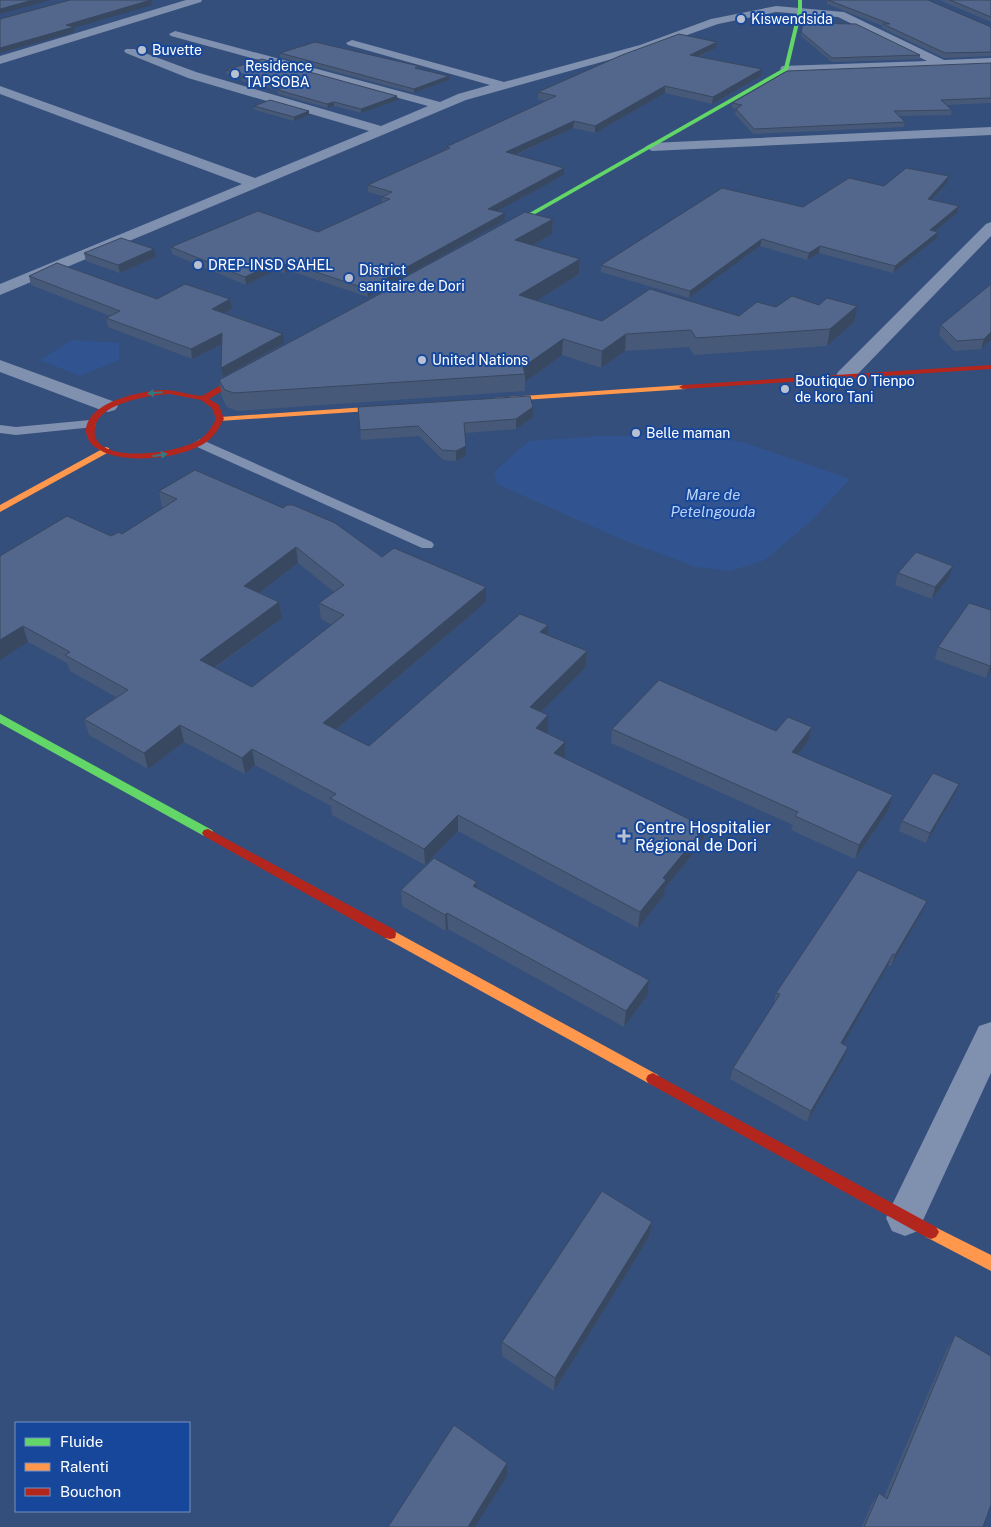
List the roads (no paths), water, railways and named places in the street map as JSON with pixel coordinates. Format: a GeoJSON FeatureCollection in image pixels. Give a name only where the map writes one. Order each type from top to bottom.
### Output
{"type":"FeatureCollection","features":[{"type":"Feature","properties":{"kind":"main road"},"geometry":{"type":"LineString","coordinates":[[488,239],[786,70],[800,5]]}},
{"type":"Feature","properties":{"kind":"main road"},"geometry":{"type":"LineString","coordinates":[[204,398],[264,364]]}},
{"type":"Feature","properties":{"kind":"main road"},"geometry":{"type":"LineString","coordinates":[[478,401],[991,367]]}},
{"type":"Feature","properties":{"kind":"main road"},"geometry":{"type":"LineString","coordinates":[[167,392],[187,393],[204,398],[216,408],[220,419],[214,432],[200,443],[178,452],[152,456],[127,455],[106,450],[95,443],[90,434],[90,424],[97,415],[108,406],[126,399],[146,394],[167,392]]}},
{"type":"Feature","properties":{"kind":"main road"},"geometry":{"type":"LineString","coordinates":[[220,419],[409,406]]}},
{"type":"Feature","properties":{"kind":"main road"},"geometry":{"type":"LineString","coordinates":[[0,509],[106,450]]}},
{"type":"Feature","properties":{"kind":"main road"},"geometry":{"type":"LineString","coordinates":[[0,718],[905,1218],[991,1263]]}},
{"type":"Feature","properties":{"kind":"street"},"geometry":{"type":"LineString","coordinates":[[0,60],[197,0]]}},
{"type":"Feature","properties":{"kind":"street"},"geometry":{"type":"LineString","coordinates":[[0,290],[462,96],[644,47],[715,21],[800,5],[840,14],[943,64]]}},
{"type":"Feature","properties":{"kind":"street"},"geometry":{"type":"LineString","coordinates":[[175,34],[441,106]]}},
{"type":"Feature","properties":{"kind":"street"},"geometry":{"type":"LineString","coordinates":[[352,43],[502,85]]}},
{"type":"Feature","properties":{"kind":"street"},"geometry":{"type":"LineString","coordinates":[[9,44],[46,46]]}},
{"type":"Feature","properties":{"kind":"street"},"geometry":{"type":"LineString","coordinates":[[130,51],[192,75],[379,130]]}},
{"type":"Feature","properties":{"kind":"street"},"geometry":{"type":"LineString","coordinates":[[786,70],[991,62]]}},
{"type":"Feature","properties":{"kind":"street"},"geometry":{"type":"LineString","coordinates":[[0,90],[254,183]]}},
{"type":"Feature","properties":{"kind":"street"},"geometry":{"type":"LineString","coordinates":[[652,147],[991,131]]}},
{"type":"Feature","properties":{"kind":"street"},"geometry":{"type":"LineString","coordinates":[[845,376],[991,227]]}},
{"type":"Feature","properties":{"kind":"street"},"geometry":{"type":"LineString","coordinates":[[0,366],[108,406]]}},
{"type":"Feature","properties":{"kind":"street"},"geometry":{"type":"LineString","coordinates":[[905,1218],[991,1036]]}},
{"type":"Feature","properties":{"kind":"lane"},"geometry":{"type":"LineString","coordinates":[[0,429],[16,431],[90,424]]}},
{"type":"Feature","properties":{"kind":"lane"},"geometry":{"type":"LineString","coordinates":[[200,443],[427,546]]}},
{"type":"Feature","properties":{"kind":"water"},"geometry":{"type":"Polygon","coordinates":[[[72,340],[119,343],[119,360],[80,376],[40,360],[72,340]]]}},
{"type":"Feature","properties":{"kind":"water","name":"Mare de Petelngouda"},"geometry":{"type":"Polygon","coordinates":[[[695,435],[742,442],[850,479],[812,520],[765,560],[730,571],[696,567],[621,539],[497,484],[494,472],[529,441],[601,436],[695,435]]]}},
{"type":"Feature","properties":{"kind":"place","name":"Kiswendsida"},"geometry":{"type":"Point","coordinates":[741,19]}},
{"type":"Feature","properties":{"kind":"place","name":"Buvette"},"geometry":{"type":"Point","coordinates":[142,50]}},
{"type":"Feature","properties":{"kind":"place","name":"Residence TAPSOBA"},"geometry":{"type":"Point","coordinates":[235,74]}},
{"type":"Feature","properties":{"kind":"place","name":"DREP-INSD SAHEL"},"geometry":{"type":"Point","coordinates":[198,265]}},
{"type":"Feature","properties":{"kind":"place","name":"District sanitaire de Dori"},"geometry":{"type":"Point","coordinates":[349,278]}},
{"type":"Feature","properties":{"kind":"place","name":"United Nations"},"geometry":{"type":"Point","coordinates":[422,360]}},
{"type":"Feature","properties":{"kind":"place","name":"Boutique O Tienpo de koro Tani"},"geometry":{"type":"Point","coordinates":[785,389]}},
{"type":"Feature","properties":{"kind":"place","name":"Belle maman"},"geometry":{"type":"Point","coordinates":[636,433]}},
{"type":"Feature","properties":{"kind":"place","name":"Centre Hospitalier Régional de Dori"},"geometry":{"type":"Point","coordinates":[624,836]}}]}
